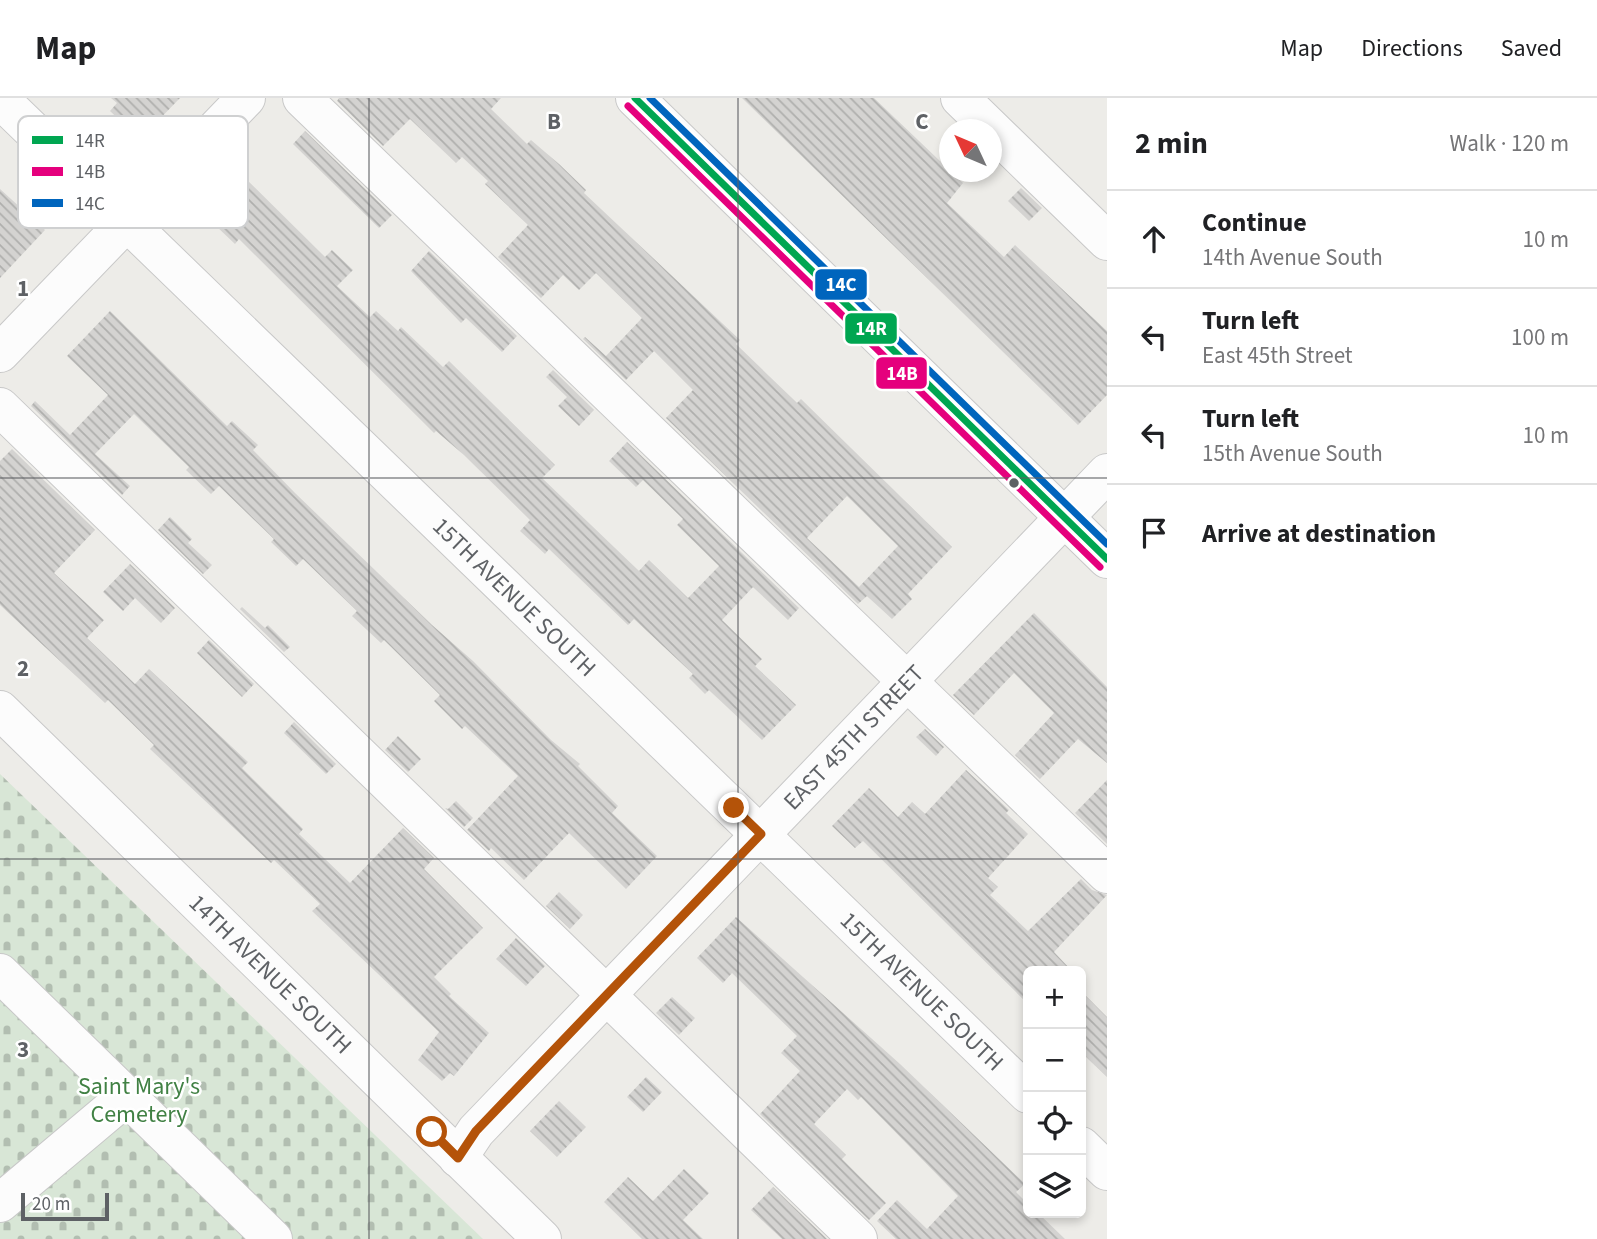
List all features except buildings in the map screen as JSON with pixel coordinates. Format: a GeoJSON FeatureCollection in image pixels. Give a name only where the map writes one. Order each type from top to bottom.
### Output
{"type":"FeatureCollection","features":[{"type":"Feature","properties":{"kind":"street"},"geometry":{"type":"LineString","coordinates":[[229,116],[246,98]]}},
{"type":"Feature","properties":{"kind":"street"},"geometry":{"type":"LineString","coordinates":[[302,98],[909,680],[1107,874]]}},
{"type":"Feature","properties":{"kind":"street"},"geometry":{"type":"LineString","coordinates":[[635,98],[1107,559]]}},
{"type":"Feature","properties":{"kind":"street"},"geometry":{"type":"LineString","coordinates":[[960,98],[1107,241]]}},
{"type":"Feature","properties":{"kind":"street","name":"15TH AVENUE SOUTH"},"geometry":{"type":"LineString","coordinates":[[0,99],[18,116]]}},
{"type":"Feature","properties":{"kind":"street"},"geometry":{"type":"LineString","coordinates":[[0,353],[121,228]]}},
{"type":"Feature","properties":{"kind":"street","name":"15TH AVENUE SOUTH"},"geometry":{"type":"LineString","coordinates":[[133,228],[1026,1092]]}},
{"type":"Feature","properties":{"kind":"street"},"geometry":{"type":"LineString","coordinates":[[0,407],[858,1239]]}},
{"type":"Feature","properties":{"kind":"street","name":"EAST 45TH STREET"},"geometry":{"type":"LineString","coordinates":[[458,1158],[476,1131],[1107,473]]}},
{"type":"Feature","properties":{"kind":"street","name":"14TH AVENUE SOUTH"},"geometry":{"type":"LineString","coordinates":[[0,710],[542,1239]]}},
{"type":"Feature","properties":{"kind":"street"},"geometry":{"type":"LineString","coordinates":[[0,973],[273,1239]]}},
{"type":"Feature","properties":{"kind":"street"},"geometry":{"type":"LineString","coordinates":[[0,1203],[127,1096]]}},
{"type":"Feature","properties":{"kind":"street"},"geometry":{"type":"LineString","coordinates":[[1086,1151],[1107,1171]]}},
{"type":"Feature","properties":{"kind":"green space","name":"Saint Mary's Cemetery"},"geometry":{"type":"Polygon","coordinates":[[[0,774],[483,1239],[0,1239],[0,774]]]}},
{"type":"Feature","properties":{"kind":"transit line","name":"14R"},"geometry":{"type":"LineString","coordinates":[[635,98],[1107,559]]}},
{"type":"Feature","properties":{"kind":"transit line","name":"14C"},"geometry":{"type":"LineString","coordinates":[[650,98],[1107,544]]}},
{"type":"Feature","properties":{"kind":"transit line","name":"14B"},"geometry":{"type":"LineString","coordinates":[[628,106],[1100,567]]}},
{"type":"Feature","properties":{"kind":"route"},"geometry":{"type":"LineString","coordinates":[[432,1132],[458,1158],[476,1131],[761,834],[734,808]]}}]}
